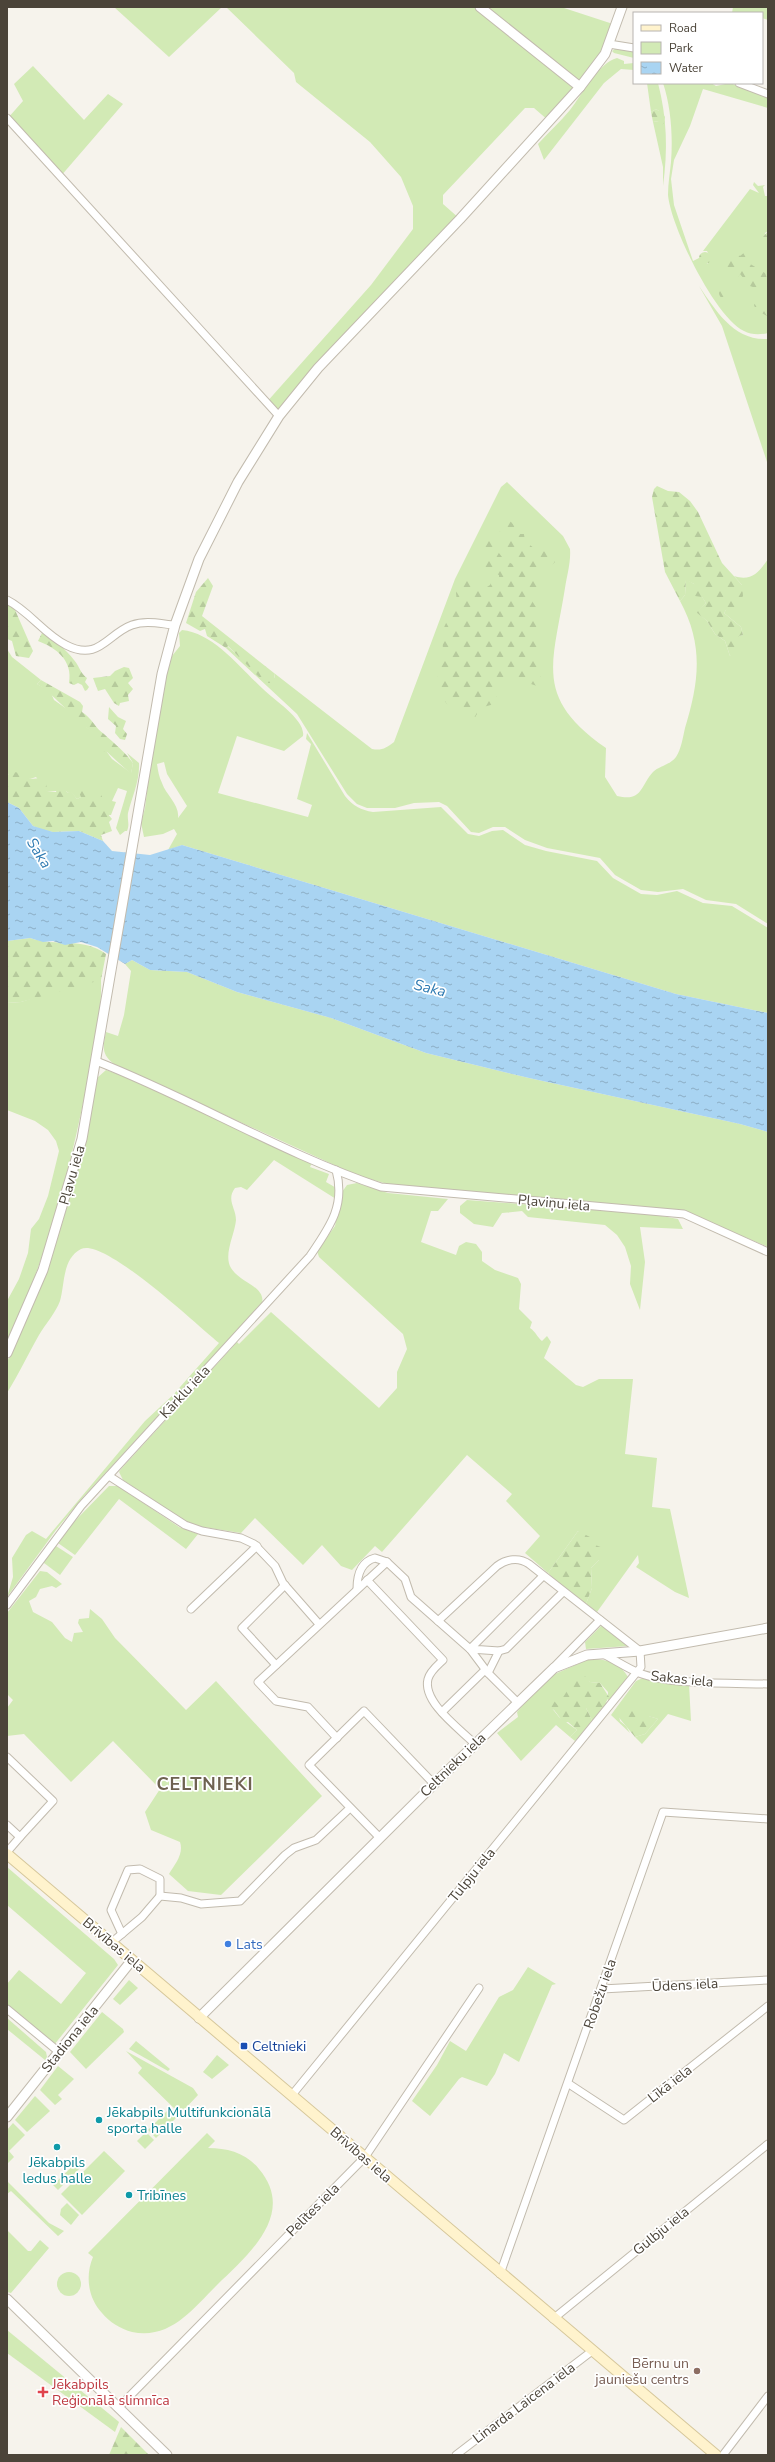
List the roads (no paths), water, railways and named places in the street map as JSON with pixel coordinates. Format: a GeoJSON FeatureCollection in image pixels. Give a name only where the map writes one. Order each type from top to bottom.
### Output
{"type":"FeatureCollection","features":[{"type":"Feature","properties":{"kind":"main road","name":"Brīvības iela"},"geometry":{"type":"LineString","coordinates":[[7,1853],[199,2018],[365,2157],[500,2274],[716,2455]]}},
{"type":"Feature","properties":{"kind":"street"},"geometry":{"type":"LineString","coordinates":[[480,7],[580,87]]}},
{"type":"Feature","properties":{"kind":"street","name":"Pļavu iela"},"geometry":{"type":"LineString","coordinates":[[7,1353],[43,1270],[82,1138],[156,703],[175,625],[199,559],[238,482],[279,416],[318,368],[460,219],[580,87],[605,54],[610,44],[622,7]]}},
{"type":"Feature","properties":{"kind":"street"},"geometry":{"type":"LineString","coordinates":[[610,44],[633,48]]}},
{"type":"Feature","properties":{"kind":"street"},"geometry":{"type":"LineString","coordinates":[[743,84],[768,94]]}},
{"type":"Feature","properties":{"kind":"street"},"geometry":{"type":"LineString","coordinates":[[7,118],[265,404],[279,416]]}},
{"type":"Feature","properties":{"kind":"street"},"geometry":{"type":"LineString","coordinates":[[7,600],[54,638],[76,649],[88,651],[97,648],[130,626],[140,623],[175,625]]}},
{"type":"Feature","properties":{"kind":"street","name":"Pļaviņu iela"},"geometry":{"type":"LineString","coordinates":[[96,1061],[132,1075],[336,1170],[381,1187],[684,1214],[768,1252]]}},
{"type":"Feature","properties":{"kind":"street","name":"Kārklu iela"},"geometry":{"type":"LineString","coordinates":[[7,1605],[70,1519],[310,1256],[333,1220],[339,1190],[336,1170]]}},
{"type":"Feature","properties":{"kind":"street"},"geometry":{"type":"LineString","coordinates":[[109,1476],[185,1525],[202,1531],[247,1540],[256,1546],[275,1566],[285,1585],[319,1624]]}},
{"type":"Feature","properties":{"kind":"street"},"geometry":{"type":"LineString","coordinates":[[192,1610],[256,1546]]}},
{"type":"Feature","properties":{"kind":"street"},"geometry":{"type":"LineString","coordinates":[[357,1589],[357,1574],[368,1561],[377,1558],[387,1562],[405,1579],[411,1597],[470,1649],[486,1672],[517,1702]]}},
{"type":"Feature","properties":{"kind":"street"},"geometry":{"type":"LineString","coordinates":[[438,1621],[504,1562],[514,1560],[524,1561],[640,1651],[641,1666],[639,1673]]}},
{"type":"Feature","properties":{"kind":"street"},"geometry":{"type":"LineString","coordinates":[[337,1738],[308,1707],[276,1701],[258,1682],[387,1562]]}},
{"type":"Feature","properties":{"kind":"street"},"geometry":{"type":"LineString","coordinates":[[470,1649],[543,1576]]}},
{"type":"Feature","properties":{"kind":"street"},"geometry":{"type":"LineString","coordinates":[[367,1580],[444,1660],[431,1672],[427,1682],[431,1699],[442,1712],[475,1744]]}},
{"type":"Feature","properties":{"kind":"street"},"geometry":{"type":"LineString","coordinates":[[276,1665],[242,1628],[285,1585]]}},
{"type":"Feature","properties":{"kind":"street"},"geometry":{"type":"LineString","coordinates":[[470,1649],[499,1651],[506,1649],[563,1592]]}},
{"type":"Feature","properties":{"kind":"street"},"geometry":{"type":"LineString","coordinates":[[548,1673],[600,1620]]}},
{"type":"Feature","properties":{"kind":"street","name":"Celtnieku iela"},"geometry":{"type":"LineString","coordinates":[[199,2018],[434,1784],[548,1673],[573,1659],[601,1653],[640,1651],[768,1628]]}},
{"type":"Feature","properties":{"kind":"street"},"geometry":{"type":"LineString","coordinates":[[442,1712],[486,1672],[499,1651]]}},
{"type":"Feature","properties":{"kind":"street","name":"Sakas iela"},"geometry":{"type":"LineString","coordinates":[[601,1653],[639,1673],[701,1682],[768,1684]]}},
{"type":"Feature","properties":{"kind":"street","name":"Tulpju iela"},"geometry":{"type":"LineString","coordinates":[[292,2095],[639,1673]]}},
{"type":"Feature","properties":{"kind":"street"},"geometry":{"type":"LineString","coordinates":[[380,1838],[309,1765],[364,1711],[434,1784]]}},
{"type":"Feature","properties":{"kind":"street"},"geometry":{"type":"LineString","coordinates":[[7,1757],[52,1801],[7,1853]]}},
{"type":"Feature","properties":{"kind":"street"},"geometry":{"type":"LineString","coordinates":[[160,1896],[181,1898],[201,1904],[240,1901],[285,1855],[294,1848],[316,1840],[350,1808]]}},
{"type":"Feature","properties":{"kind":"street","name":"Robežu iela"},"geometry":{"type":"LineString","coordinates":[[500,2274],[569,2084],[663,1812],[768,1820]]}},
{"type":"Feature","properties":{"kind":"street"},"geometry":{"type":"LineString","coordinates":[[7,1825],[20,1837]]}},
{"type":"Feature","properties":{"kind":"street"},"geometry":{"type":"LineString","coordinates":[[111,1943],[122,1934],[160,1896],[162,1884],[160,1879],[140,1869],[128,1870],[111,1910],[122,1934]]}},
{"type":"Feature","properties":{"kind":"street","name":"Stadiona iela"},"geometry":{"type":"LineString","coordinates":[[7,2117],[132,1960]]}},
{"type":"Feature","properties":{"kind":"street","name":"Ūdens iela"},"geometry":{"type":"LineString","coordinates":[[602,1989],[768,1980]]}},
{"type":"Feature","properties":{"kind":"street","name":"Pelītes iela"},"geometry":{"type":"LineString","coordinates":[[118,2408],[365,2157],[479,1988]]}},
{"type":"Feature","properties":{"kind":"street","name":"Līkā iela"},"geometry":{"type":"LineString","coordinates":[[569,2084],[624,2120],[768,2006]]}},
{"type":"Feature","properties":{"kind":"street"},"geometry":{"type":"LineString","coordinates":[[7,2009],[59,2052]]}},
{"type":"Feature","properties":{"kind":"street","name":"Gulbju iela"},"geometry":{"type":"LineString","coordinates":[[553,2319],[768,2144]]}},
{"type":"Feature","properties":{"kind":"street"},"geometry":{"type":"LineString","coordinates":[[7,2299],[167,2455]]}},
{"type":"Feature","properties":{"kind":"street","name":"Linarda Laicena iela"},"geometry":{"type":"LineString","coordinates":[[456,2455],[592,2351]]}},
{"type":"Feature","properties":{"kind":"street"},"geometry":{"type":"LineString","coordinates":[[723,2455],[768,2396]]}},
{"type":"Feature","properties":{"kind":"water","name":"Saka"},"geometry":{"type":"Polygon","coordinates":[[[7,802],[19,808],[33,826],[53,832],[79,831],[103,841],[112,851],[150,855],[182,845],[676,994],[768,1013],[768,1132],[740,1124],[529,1078],[426,1053],[331,1018],[237,992],[187,972],[150,970],[132,960],[125,964],[97,947],[81,942],[65,945],[53,941],[43,942],[30,938],[7,941],[7,802]]]}},
{"type":"Feature","properties":{"kind":"place","name":"Lats"},"geometry":{"type":"Point","coordinates":[228,1944]}},
{"type":"Feature","properties":{"kind":"place","name":"Celtnieki"},"geometry":{"type":"Point","coordinates":[244,2046]}},
{"type":"Feature","properties":{"kind":"place","name":"Jēkabpils Multifunkcionālā sporta halle"},"geometry":{"type":"Point","coordinates":[99,2120]}},
{"type":"Feature","properties":{"kind":"place","name":"Jēkabpils ledus halle"},"geometry":{"type":"Point","coordinates":[57,2147]}},
{"type":"Feature","properties":{"kind":"place","name":"Tribīnes"},"geometry":{"type":"Point","coordinates":[129,2195]}},
{"type":"Feature","properties":{"kind":"place","name":"Bērnu un jauniešu centrs"},"geometry":{"type":"Point","coordinates":[697,2371]}},
{"type":"Feature","properties":{"kind":"place","name":"Jēkabpils Reģionālā slimnīca"},"geometry":{"type":"Point","coordinates":[43,2392]}},
{"type":"Feature","properties":{"kind":"district","name":"CELTNIEKI"},"geometry":{"type":"Point","coordinates":[205,1784]}}]}
